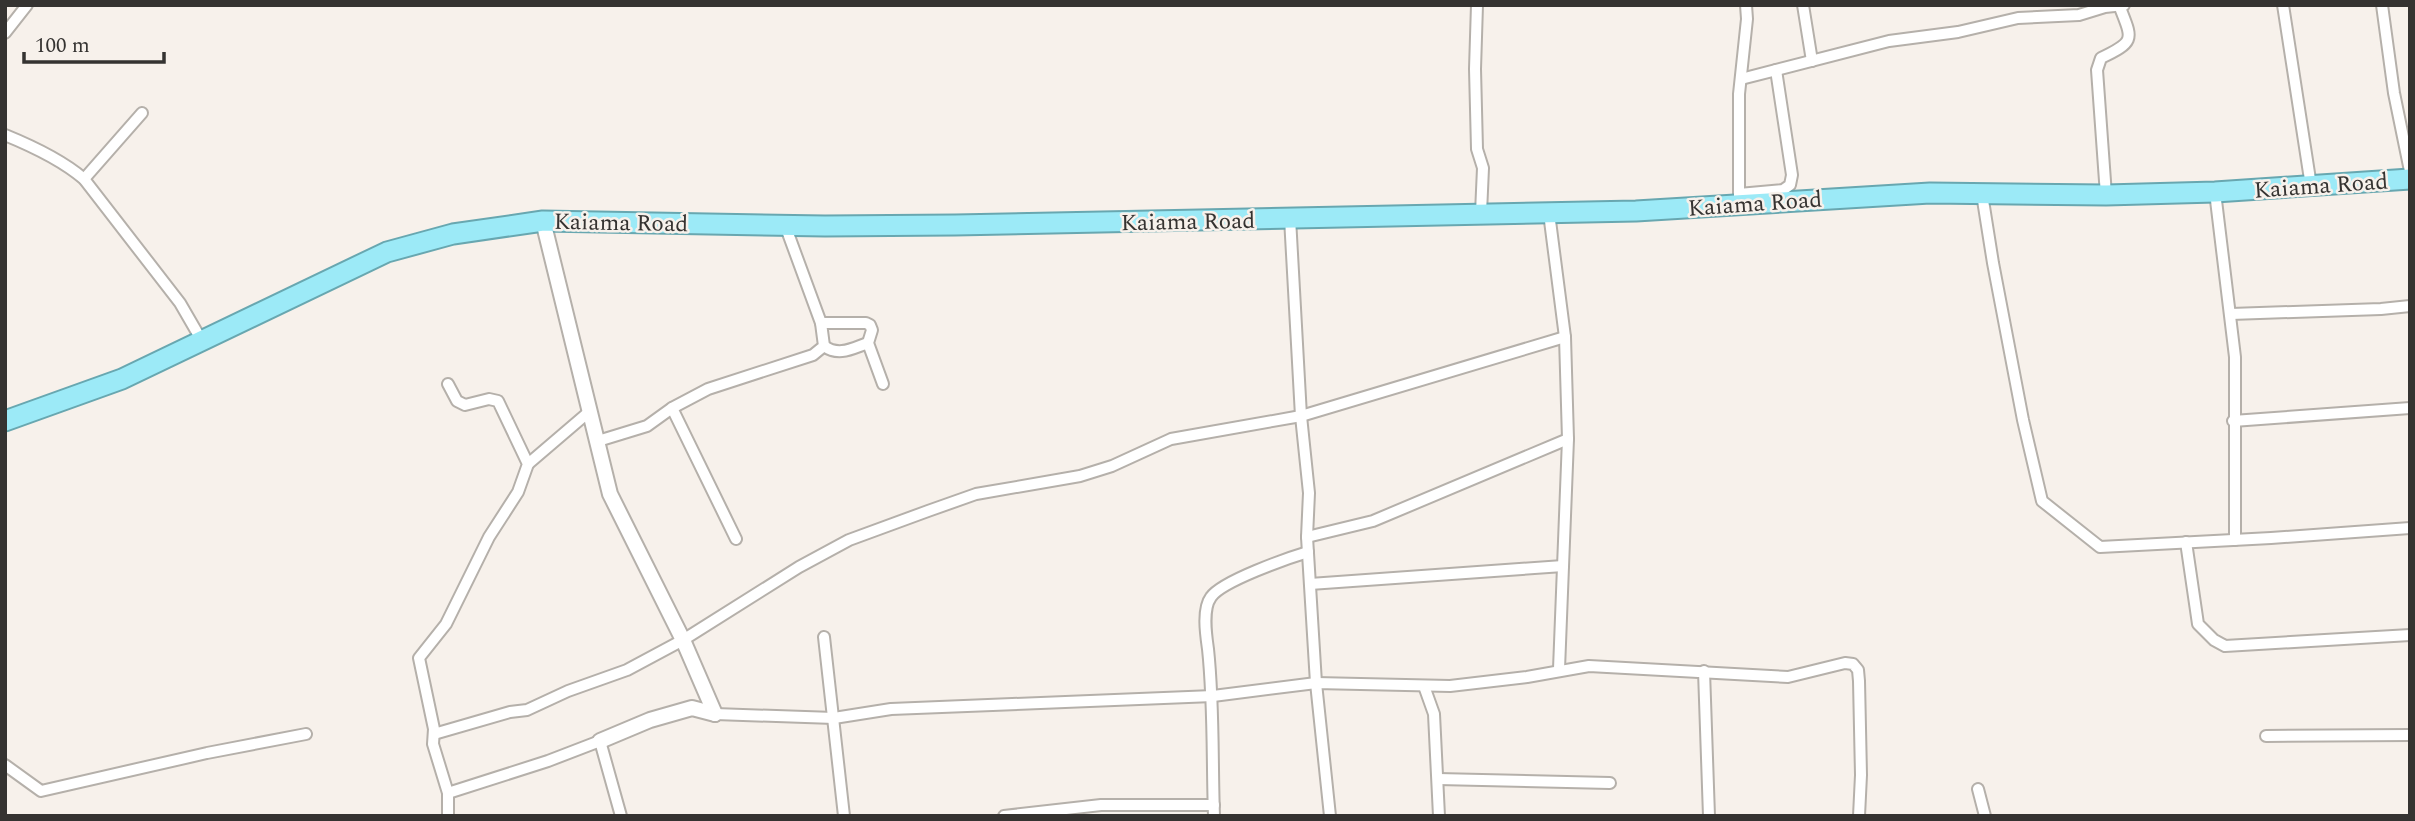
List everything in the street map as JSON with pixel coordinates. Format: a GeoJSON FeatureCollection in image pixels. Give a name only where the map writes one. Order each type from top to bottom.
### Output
{"type":"FeatureCollection","features":[{"type":"Feature","properties":{"kind":"highway","name":"Kaiama Road"},"geometry":{"type":"LineString","coordinates":[[5,421],[122,379],[359,263],[387,252],[453,234],[543,221],[944,226],[1549,213],[1636,211],[1739,199],[1930,193],[2106,195],[2216,192],[2410,179]]}},
{"type":"Feature","properties":{"kind":"street"},"geometry":{"type":"LineString","coordinates":[[5,33],[27,5]]}},
{"type":"Feature","properties":{"kind":"street"},"geometry":{"type":"LineString","coordinates":[[1476,5],[1477,149],[1483,168],[1481,213]]}},
{"type":"Feature","properties":{"kind":"street"},"geometry":{"type":"LineString","coordinates":[[1746,5],[1739,94],[1739,199],[1783,190],[1790,184],[1792,175],[1776,70]]}},
{"type":"Feature","properties":{"kind":"street"},"geometry":{"type":"LineString","coordinates":[[1803,5],[1812,61]]}},
{"type":"Feature","properties":{"kind":"street"},"geometry":{"type":"LineString","coordinates":[[2283,5],[2311,186]]}},
{"type":"Feature","properties":{"kind":"street"},"geometry":{"type":"LineString","coordinates":[[2382,5],[2394,93],[2410,171]]}},
{"type":"Feature","properties":{"kind":"street"},"geometry":{"type":"LineString","coordinates":[[1741,79],[1889,41],[1958,32],[2018,18],[2079,15],[2105,7],[2121,6],[2130,38],[2125,45],[2101,58],[2097,70],[2106,195]]}},
{"type":"Feature","properties":{"kind":"street"},"geometry":{"type":"LineString","coordinates":[[84,179],[142,113]]}},
{"type":"Feature","properties":{"kind":"street"},"geometry":{"type":"LineString","coordinates":[[5,135],[74,170],[84,179],[180,303],[202,341]]}},
{"type":"Feature","properties":{"kind":"street"},"geometry":{"type":"LineString","coordinates":[[2216,192],[2235,357],[2235,540]]}},
{"type":"Feature","properties":{"kind":"street"},"geometry":{"type":"LineString","coordinates":[[1983,194],[1993,263],[2023,420],[2042,501],[2100,547],[2410,528]]}},
{"type":"Feature","properties":{"kind":"street"},"geometry":{"type":"LineString","coordinates":[[1549,213],[1565,337],[1568,439],[1559,669]]}},
{"type":"Feature","properties":{"kind":"street"},"geometry":{"type":"LineString","coordinates":[[1290,218],[1301,416],[1309,493],[1307,537],[1316,683],[1330,816]]}},
{"type":"Feature","properties":{"kind":"street"},"geometry":{"type":"LineString","coordinates":[[543,221],[610,494],[683,640],[715,714]]}},
{"type":"Feature","properties":{"kind":"street"},"geometry":{"type":"LineString","coordinates":[[785,225],[821,323],[824,346],[831,352],[841,352],[868,343]]}},
{"type":"Feature","properties":{"kind":"street"},"geometry":{"type":"LineString","coordinates":[[2231,314],[2410,306]]}},
{"type":"Feature","properties":{"kind":"street"},"geometry":{"type":"LineString","coordinates":[[821,323],[870,325],[872,330],[868,343],[883,384]]}},
{"type":"Feature","properties":{"kind":"street"},"geometry":{"type":"LineString","coordinates":[[434,734],[510,712],[527,710],[627,670],[683,640],[799,567],[849,540],[976,494],[1080,476],[1171,439],[1301,416],[1565,337]]}},
{"type":"Feature","properties":{"kind":"street"},"geometry":{"type":"LineString","coordinates":[[598,441],[647,426],[672,408],[708,389],[813,355],[824,346]]}},
{"type":"Feature","properties":{"kind":"street"},"geometry":{"type":"LineString","coordinates":[[448,384],[457,401],[465,405],[489,399],[498,401],[528,464]]}},
{"type":"Feature","properties":{"kind":"street"},"geometry":{"type":"LineString","coordinates":[[672,408],[736,538]]}},
{"type":"Feature","properties":{"kind":"street"},"geometry":{"type":"LineString","coordinates":[[2233,421],[2410,408]]}},
{"type":"Feature","properties":{"kind":"street"},"geometry":{"type":"LineString","coordinates":[[449,816],[448,793],[433,744],[434,734],[424,671],[419,658],[446,624],[489,537],[518,492],[528,464],[590,411]]}},
{"type":"Feature","properties":{"kind":"street"},"geometry":{"type":"LineString","coordinates":[[1307,537],[1373,521],[1568,439]]}},
{"type":"Feature","properties":{"kind":"street"},"geometry":{"type":"LineString","coordinates":[[2186,542],[2198,624],[2214,640],[2225,646],[2410,635]]}},
{"type":"Feature","properties":{"kind":"street"},"geometry":{"type":"LineString","coordinates":[[1004,816],[1101,805],[1214,810],[1213,696],[1206,635],[1208,602],[1216,592],[1276,562],[1308,552]]}},
{"type":"Feature","properties":{"kind":"street"},"geometry":{"type":"LineString","coordinates":[[1310,583],[1563,566]]}},
{"type":"Feature","properties":{"kind":"street"},"geometry":{"type":"LineString","coordinates":[[824,637],[845,816]]}},
{"type":"Feature","properties":{"kind":"street"},"geometry":{"type":"LineString","coordinates":[[448,793],[600,741],[650,720],[692,708],[715,714],[834,718],[891,709],[1213,696],[1316,683],[1450,686],[1589,666],[1788,677],[1830,665],[1853,664],[1858,670],[1859,681],[1859,816]]}},
{"type":"Feature","properties":{"kind":"street"},"geometry":{"type":"LineString","coordinates":[[1704,671],[1709,816]]}},
{"type":"Feature","properties":{"kind":"street"},"geometry":{"type":"LineString","coordinates":[[1424,686],[1434,714],[1439,816]]}},
{"type":"Feature","properties":{"kind":"street"},"geometry":{"type":"LineString","coordinates":[[5,765],[41,790],[306,734]]}},
{"type":"Feature","properties":{"kind":"street"},"geometry":{"type":"LineString","coordinates":[[2266,736],[2410,735]]}},
{"type":"Feature","properties":{"kind":"street"},"geometry":{"type":"LineString","coordinates":[[600,741],[621,816]]}},
{"type":"Feature","properties":{"kind":"street"},"geometry":{"type":"LineString","coordinates":[[1438,779],[1610,783]]}},
{"type":"Feature","properties":{"kind":"street"},"geometry":{"type":"LineString","coordinates":[[1978,789],[1985,816]]}}]}
